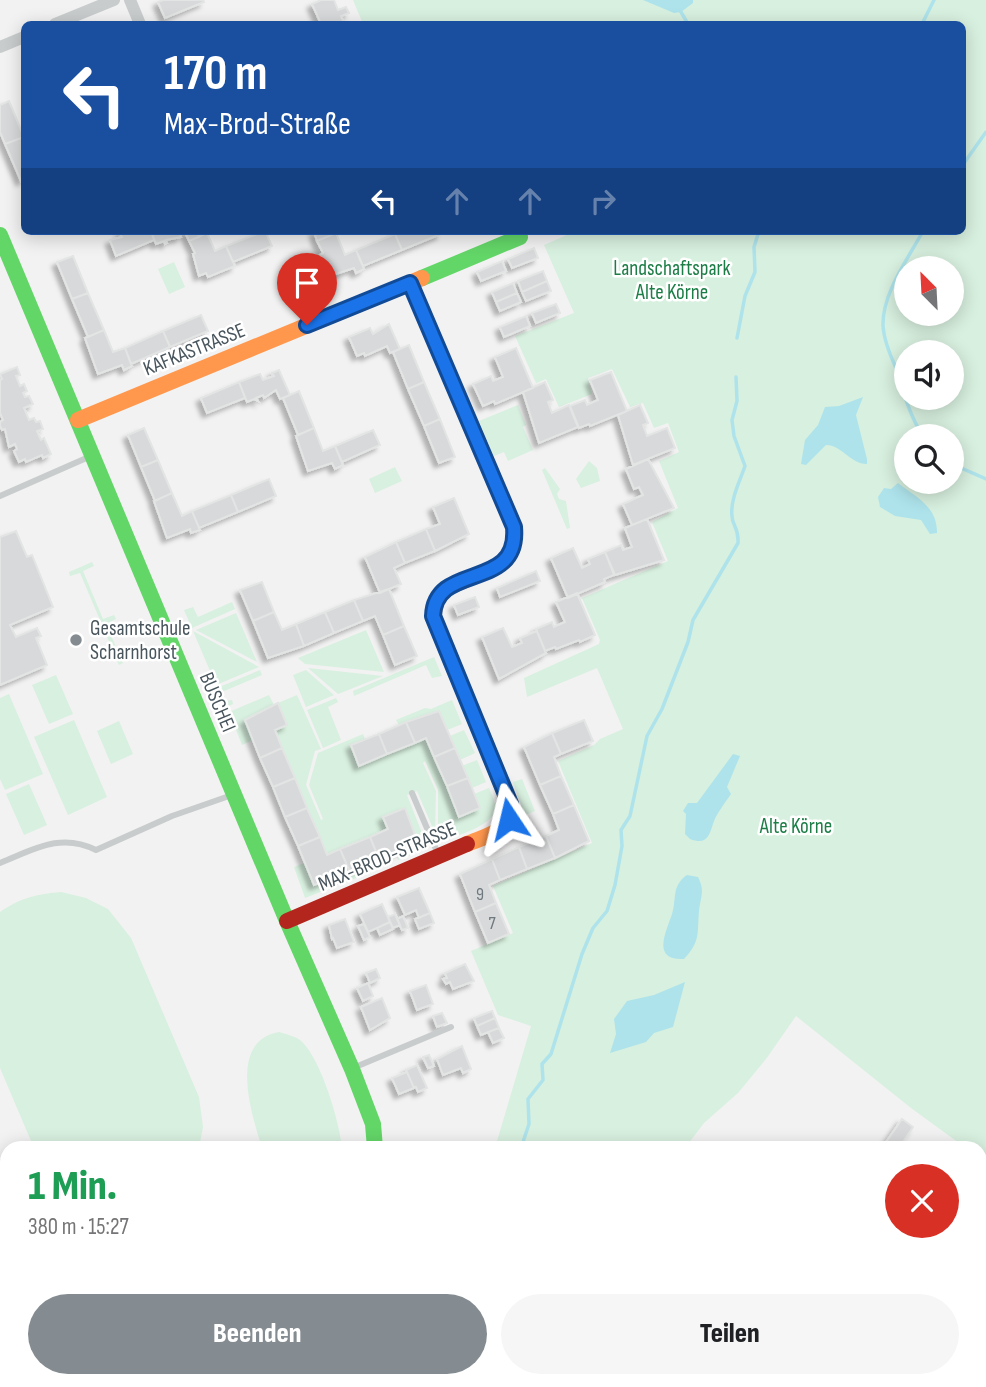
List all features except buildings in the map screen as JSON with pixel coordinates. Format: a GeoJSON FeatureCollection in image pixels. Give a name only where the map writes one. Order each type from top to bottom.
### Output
{"type":"FeatureCollection","features":[{"type":"Feature","properties":{"kind":"street"},"geometry":{"type":"LineString","coordinates":[[62,21],[114,0]]}},
{"type":"Feature","properties":{"kind":"street"},"geometry":{"type":"LineString","coordinates":[[130,0],[139,21]]}},
{"type":"Feature","properties":{"kind":"street"},"geometry":{"type":"LineString","coordinates":[[0,47],[21,38]]}},
{"type":"Feature","properties":{"kind":"street","name":"BUSCHEI"},"geometry":{"type":"LineString","coordinates":[[0,235],[287,921],[352,1069],[373,1124],[374,1141]]}},
{"type":"Feature","properties":{"kind":"street","name":"KAFKASTRASSE"},"geometry":{"type":"LineString","coordinates":[[78,420],[410,283],[518,235]]}},
{"type":"Feature","properties":{"kind":"street","name":"MAX-BROD-STRASSE"},"geometry":{"type":"LineString","coordinates":[[287,921],[499,831],[509,819],[510,804],[437,628],[433,605],[437,595],[446,588],[502,563],[513,552],[514,527],[410,283]]}},
{"type":"Feature","properties":{"kind":"lane"},"geometry":{"type":"LineString","coordinates":[[0,496],[92,456]]}},
{"type":"Feature","properties":{"kind":"lane"},"geometry":{"type":"LineString","coordinates":[[412,793],[439,856]]}},
{"type":"Feature","properties":{"kind":"lane"},"geometry":{"type":"LineString","coordinates":[[0,863],[55,841],[74,843],[96,850],[181,813],[234,794]]}},
{"type":"Feature","properties":{"kind":"lane"},"geometry":{"type":"LineString","coordinates":[[352,1069],[451,1027]]}},
{"type":"Feature","properties":{"kind":"green space","name":"Alte Körne"},"geometry":{"type":"Polygon","coordinates":[[[353,0],[986,0],[986,1141],[956,1141],[796,1016],[738,1093],[704,1123],[690,1141],[497,1141],[531,1026],[498,1015],[471,951],[513,933],[493,886],[592,843],[558,761],[623,729],[597,668],[527,697],[524,678],[599,644],[600,640],[582,598],[668,561],[652,522],[678,508],[659,461],[679,452],[668,423],[654,428],[643,403],[630,407],[612,369],[588,378],[592,394],[559,407],[546,379],[536,383],[515,336],[574,313],[544,245],[567,235],[966,235],[966,21],[362,21],[353,0]]]}},
{"type":"Feature","properties":{"kind":"green space"},"geometry":{"type":"Polygon","coordinates":[[[174,262],[185,287],[169,294],[158,269],[174,262]]]}},
{"type":"Feature","properties":{"kind":"green space"},"geometry":{"type":"Polygon","coordinates":[[[518,405],[526,425],[523,427],[533,450],[508,461],[504,452],[494,456],[479,421],[518,405]]]}},
{"type":"Feature","properties":{"kind":"green space"},"geometry":{"type":"Polygon","coordinates":[[[589,461],[597,468],[600,481],[581,488],[576,479],[589,461]]]}},
{"type":"Feature","properties":{"kind":"green space"},"geometry":{"type":"Polygon","coordinates":[[[395,467],[402,481],[375,493],[369,479],[395,467]]]}},
{"type":"Feature","properties":{"kind":"green space"},"geometry":{"type":"Polygon","coordinates":[[[545,468],[560,489],[557,494],[559,499],[566,501],[570,528],[567,529],[542,470],[545,468]]]}},
{"type":"Feature","properties":{"kind":"green space"},"geometry":{"type":"Polygon","coordinates":[[[92,562],[94,566],[83,571],[103,619],[114,615],[116,619],[106,624],[123,663],[119,665],[102,625],[92,629],[90,625],[100,620],[80,573],[70,576],[69,572],[92,562]]]}},
{"type":"Feature","properties":{"kind":"green space"},"geometry":{"type":"Polygon","coordinates":[[[232,602],[235,609],[192,628],[184,610],[193,607],[198,617],[232,602]]]}},
{"type":"Feature","properties":{"kind":"green space"},"geometry":{"type":"Polygon","coordinates":[[[236,613],[257,662],[196,630],[236,613]]]}},
{"type":"Feature","properties":{"kind":"green space"},"geometry":{"type":"Polygon","coordinates":[[[366,630],[384,672],[305,664],[298,658],[366,630]]]}},
{"type":"Feature","properties":{"kind":"green space"},"geometry":{"type":"Polygon","coordinates":[[[193,631],[259,667],[216,685],[193,631]]]}},
{"type":"Feature","properties":{"kind":"green space"},"geometry":{"type":"Polygon","coordinates":[[[434,657],[442,676],[432,678],[426,665],[354,696],[353,691],[434,657]]]}},
{"type":"Feature","properties":{"kind":"green space"},"geometry":{"type":"Polygon","coordinates":[[[308,668],[383,676],[338,694],[308,668]]]}},
{"type":"Feature","properties":{"kind":"green space"},"geometry":{"type":"Polygon","coordinates":[[[260,670],[262,675],[222,692],[226,701],[232,700],[233,704],[225,708],[217,688],[260,670]]]}},
{"type":"Feature","properties":{"kind":"green space"},"geometry":{"type":"Polygon","coordinates":[[[306,670],[334,695],[306,707],[293,675],[306,670]]]}},
{"type":"Feature","properties":{"kind":"green space"},"geometry":{"type":"Polygon","coordinates":[[[56,675],[73,714],[49,724],[32,685],[56,675]]]}},
{"type":"Feature","properties":{"kind":"green space"},"geometry":{"type":"Polygon","coordinates":[[[9,694],[43,774],[5,790],[0,779],[0,698],[9,694]]]}},
{"type":"Feature","properties":{"kind":"green space"},"geometry":{"type":"Polygon","coordinates":[[[269,695],[274,705],[245,720],[253,740],[242,745],[229,712],[269,695]]]}},
{"type":"Feature","properties":{"kind":"green space"},"geometry":{"type":"Polygon","coordinates":[[[297,695],[321,749],[315,751],[306,785],[321,820],[323,819],[309,785],[318,753],[363,734],[365,739],[351,746],[360,766],[426,738],[459,816],[480,808],[474,794],[489,788],[495,805],[492,816],[473,830],[442,841],[450,835],[447,829],[438,831],[438,790],[425,761],[423,763],[436,791],[435,833],[417,791],[407,795],[428,848],[398,860],[395,853],[417,843],[405,808],[383,817],[388,829],[327,855],[275,730],[287,725],[278,703],[297,695]]]}},
{"type":"Feature","properties":{"kind":"green space"},"geometry":{"type":"Polygon","coordinates":[[[336,698],[338,702],[328,707],[341,740],[323,748],[307,710],[336,698]]]}},
{"type":"Feature","properties":{"kind":"green space"},"geometry":{"type":"Polygon","coordinates":[[[452,700],[462,724],[447,730],[439,711],[399,725],[396,720],[425,708],[431,709],[452,700]]]}},
{"type":"Feature","properties":{"kind":"green space"},"geometry":{"type":"Polygon","coordinates":[[[74,720],[107,797],[68,815],[34,737],[74,720]]]}},
{"type":"Feature","properties":{"kind":"green space"},"geometry":{"type":"Polygon","coordinates":[[[119,721],[133,754],[111,764],[97,731],[119,721]]]}},
{"type":"Feature","properties":{"kind":"green space"},"geometry":{"type":"Polygon","coordinates":[[[464,730],[475,753],[460,760],[450,736],[464,730]]]}},
{"type":"Feature","properties":{"kind":"green space"},"geometry":{"type":"Polygon","coordinates":[[[477,760],[486,782],[472,788],[462,766],[477,760]]]}},
{"type":"Feature","properties":{"kind":"green space"},"geometry":{"type":"Polygon","coordinates":[[[522,779],[535,811],[521,817],[521,805],[513,782],[522,779]]]}},
{"type":"Feature","properties":{"kind":"green space"},"geometry":{"type":"Polygon","coordinates":[[[29,784],[47,825],[24,835],[6,794],[29,784]]]}},
{"type":"Feature","properties":{"kind":"green space"},"geometry":{"type":"Polygon","coordinates":[[[304,863],[314,884],[360,867],[364,875],[305,898],[294,867],[304,863]]]}},
{"type":"Feature","properties":{"kind":"green space"},"geometry":{"type":"Polygon","coordinates":[[[61,892],[86,898],[108,909],[131,938],[199,1097],[203,1127],[200,1141],[31,1141],[0,1068],[0,912],[29,897],[61,892]]]}},
{"type":"Feature","properties":{"kind":"green space"},"geometry":{"type":"Polygon","coordinates":[[[279,1032],[300,1040],[307,1048],[322,1074],[341,1141],[260,1141],[247,1081],[248,1064],[253,1049],[263,1038],[279,1032]]]}},
{"type":"Feature","properties":{"kind":"water"},"geometry":{"type":"Polygon","coordinates":[[[643,0],[693,0],[693,3],[681,12],[674,13],[643,0]]]}},
{"type":"Feature","properties":{"kind":"water"},"geometry":{"type":"Polygon","coordinates":[[[863,397],[856,415],[867,464],[826,445],[806,465],[801,464],[805,440],[818,425],[825,407],[839,406],[863,397]]]}},
{"type":"Feature","properties":{"kind":"water"},"geometry":{"type":"Polygon","coordinates":[[[894,486],[894,494],[913,494],[919,498],[934,516],[937,533],[930,534],[921,520],[895,516],[880,507],[878,497],[884,488],[894,486]]]}},
{"type":"Feature","properties":{"kind":"water"},"geometry":{"type":"Polygon","coordinates":[[[733,754],[740,756],[727,787],[731,794],[716,816],[706,839],[690,839],[685,834],[686,814],[683,811],[688,803],[697,803],[733,754]]]}},
{"type":"Feature","properties":{"kind":"water"},"geometry":{"type":"Polygon","coordinates":[[[687,875],[698,877],[702,893],[697,936],[684,959],[667,955],[663,944],[677,888],[687,875]]]}},
{"type":"Feature","properties":{"kind":"water"},"geometry":{"type":"Polygon","coordinates":[[[685,982],[673,1027],[654,1033],[646,1042],[610,1053],[616,1034],[614,1019],[627,1001],[654,995],[685,982]]]}},
{"type":"Feature","properties":{"kind":"waterway","name":"Alte Körne"},"geometry":{"type":"LineString","coordinates":[[924,21],[934,0]]}},
{"type":"Feature","properties":{"kind":"waterway"},"geometry":{"type":"LineString","coordinates":[[681,12],[686,21]]}},
{"type":"Feature","properties":{"kind":"waterway"},"geometry":{"type":"LineString","coordinates":[[966,160],[986,132]]}},
{"type":"Feature","properties":{"kind":"waterway","name":"Alte Körne"},"geometry":{"type":"LineString","coordinates":[[737,338],[745,296],[755,272],[754,247],[758,235]]}},
{"type":"Feature","properties":{"kind":"waterway"},"geometry":{"type":"LineString","coordinates":[[894,363],[885,337],[884,314],[891,289],[921,235]]}},
{"type":"Feature","properties":{"kind":"waterway","name":"Alte Körne"},"geometry":{"type":"LineString","coordinates":[[523,1141],[529,1124],[528,1099],[543,1080],[542,1064],[551,1054],[582,954],[593,928],[607,911],[615,885],[622,846],[621,830],[630,816],[647,736],[662,709],[688,642],[693,620],[738,543],[732,510],[745,466],[734,436],[732,420],[737,401],[736,377]]}},
{"type":"Feature","properties":{"kind":"waterway"},"geometry":{"type":"LineString","coordinates":[[910,410],[916,424]]}},
{"type":"Feature","properties":{"kind":"waterway"},"geometry":{"type":"LineString","coordinates":[[964,469],[986,479]]}},
{"type":"Feature","properties":{"kind":"traffic: fast"},"geometry":{"type":"LineString","coordinates":[[0,235],[287,921],[352,1069],[373,1124],[374,1141]]}},
{"type":"Feature","properties":{"kind":"traffic: fast"},"geometry":{"type":"LineString","coordinates":[[422,278],[520,237]]}},
{"type":"Feature","properties":{"kind":"traffic: fast"},"geometry":{"type":"LineString","coordinates":[[410,283],[514,527],[513,547]]}},
{"type":"Feature","properties":{"kind":"traffic: slow"},"geometry":{"type":"LineString","coordinates":[[78,420],[422,278]]}},
{"type":"Feature","properties":{"kind":"traffic: slow"},"geometry":{"type":"LineString","coordinates":[[467,844],[491,835],[502,827],[509,814],[510,804],[433,616],[437,599],[447,588],[505,561],[513,547]]}},
{"type":"Feature","properties":{"kind":"traffic: jam"},"geometry":{"type":"LineString","coordinates":[[287,921],[467,844]]}},
{"type":"Feature","properties":{"kind":"place","name":"Gesamtschule Scharnhorst"},"geometry":{"type":"Point","coordinates":[76,640]}},
{"type":"Feature","properties":{"kind":"route"},"geometry":{"type":"LineString","coordinates":[[307,325],[410,283],[514,527],[513,552],[502,563],[446,588],[437,595],[433,605],[437,628],[510,804],[509,819]]}},
{"type":"Feature","properties":{"kind":"park label","name":"Landschaftspark Alte Körne"},"geometry":{"type":"Point","coordinates":[672,280]}}]}
